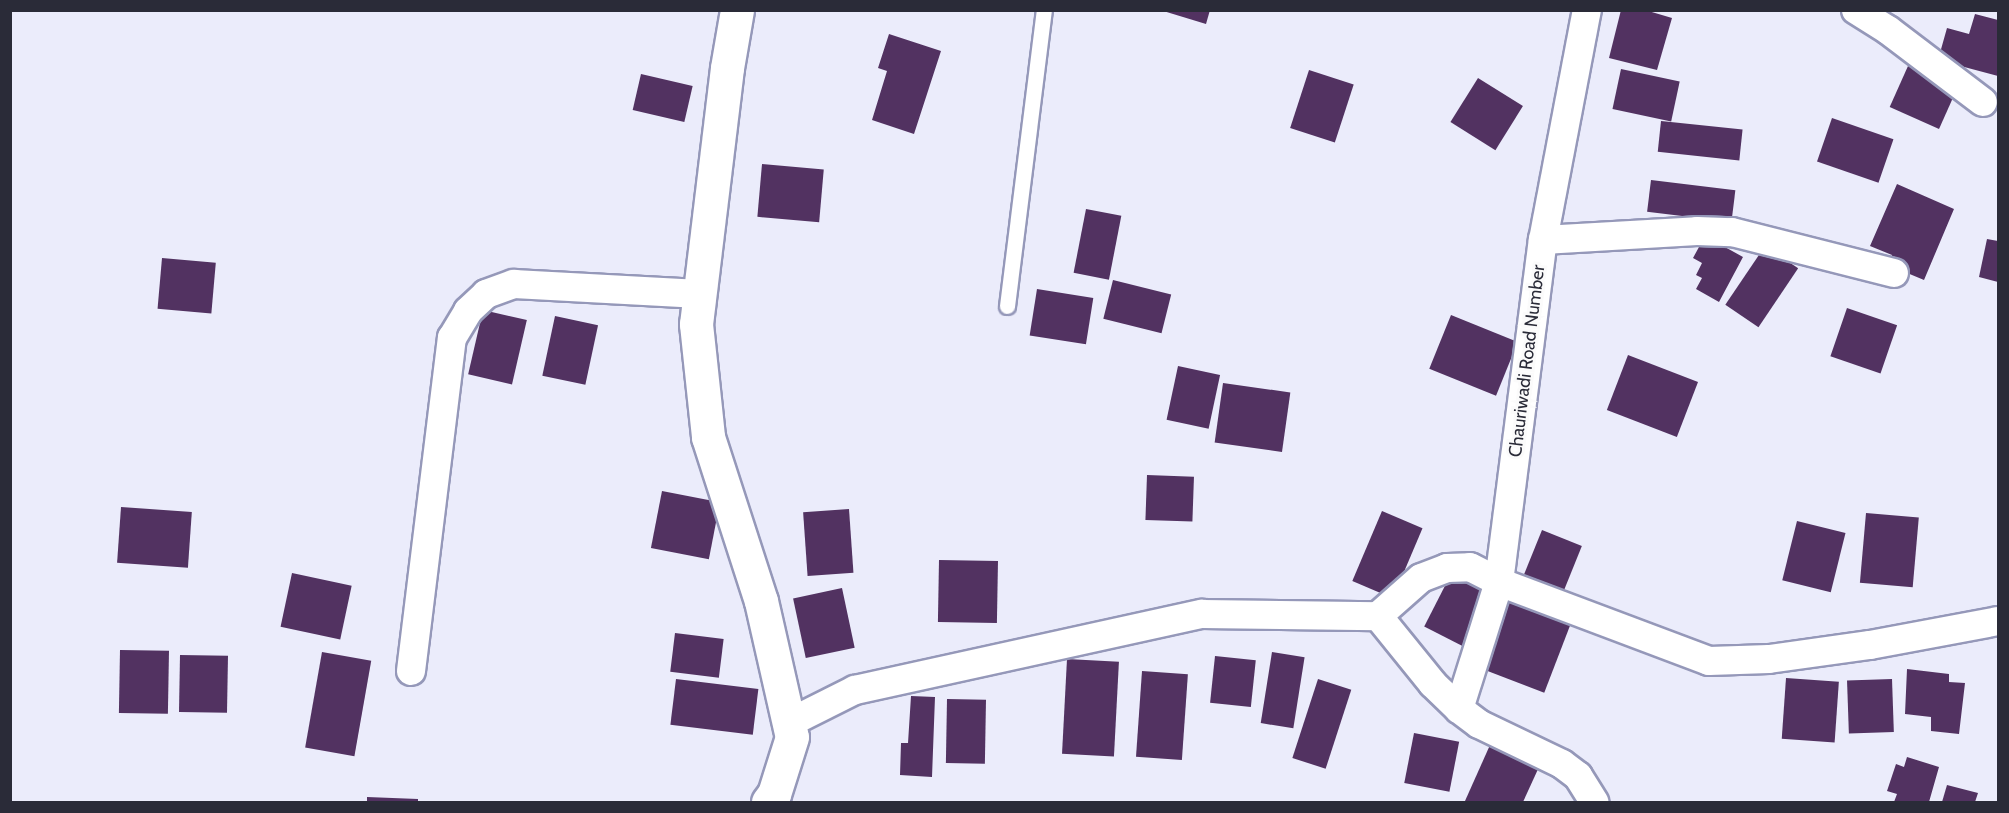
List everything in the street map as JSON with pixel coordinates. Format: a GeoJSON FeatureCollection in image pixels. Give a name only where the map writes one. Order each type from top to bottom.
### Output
{"type":"FeatureCollection","features":[{"type":"Feature","properties":{"kind":"main road"},"geometry":{"type":"LineString","coordinates":[[737,10],[727,68],[696,324],[708,437],[761,601],[792,737],[774,794],[768,802]]}},
{"type":"Feature","properties":{"kind":"street","name":"Chauriwadi Road Number"},"geometry":{"type":"LineString","coordinates":[[1459,709],[1499,582],[1543,240],[1587,10]]}},
{"type":"Feature","properties":{"kind":"street"},"geometry":{"type":"LineString","coordinates":[[1856,10],[1888,30],[1983,102]]}},
{"type":"Feature","properties":{"kind":"street"},"geometry":{"type":"LineString","coordinates":[[1543,240],[1697,231],[1731,232],[1894,273]]}},
{"type":"Feature","properties":{"kind":"street"},"geometry":{"type":"LineString","coordinates":[[411,671],[452,338],[468,311],[486,294],[514,284],[700,294]]}},
{"type":"Feature","properties":{"kind":"street"},"geometry":{"type":"LineString","coordinates":[[789,723],[855,690],[1202,614],[1378,616],[1421,578],[1447,568],[1470,567],[1499,582],[1709,661],[1769,658],[1870,645],[1998,621]]}},
{"type":"Feature","properties":{"kind":"street"},"geometry":{"type":"LineString","coordinates":[[1378,616],[1433,684],[1459,709],[1479,724],[1562,764],[1578,776],[1594,802]]}},
{"type":"Feature","properties":{"kind":"lane"},"geometry":{"type":"LineString","coordinates":[[1007,306],[1044,10]]}},
{"type":"Feature","properties":{"kind":"building"},"geometry":{"type":"Polygon","coordinates":[[[1160,10],[1210,10],[1206,24],[1160,10]]]}},
{"type":"Feature","properties":{"kind":"building"},"geometry":{"type":"Polygon","coordinates":[[[1621,10],[1645,10],[1672,18],[1657,70],[1609,58],[1621,10]]]}},
{"type":"Feature","properties":{"kind":"building"},"geometry":{"type":"Polygon","coordinates":[[[1975,14],[1998,20],[1998,76],[1938,60],[1947,28],[1969,34],[1975,14]]]}},
{"type":"Feature","properties":{"kind":"building"},"geometry":{"type":"Polygon","coordinates":[[[889,34],[941,51],[914,134],[872,120],[887,71],[878,68],[889,34]]]}},
{"type":"Feature","properties":{"kind":"building"},"geometry":{"type":"Polygon","coordinates":[[[1908,66],[1957,88],[1939,129],[1890,107],[1908,66]]]}},
{"type":"Feature","properties":{"kind":"building"},"geometry":{"type":"Polygon","coordinates":[[[1621,69],[1680,81],[1671,122],[1612,109],[1621,69]]]}},
{"type":"Feature","properties":{"kind":"building"},"geometry":{"type":"Polygon","coordinates":[[[1309,70],[1354,85],[1335,143],[1290,128],[1309,70]]]}},
{"type":"Feature","properties":{"kind":"building"},"geometry":{"type":"Polygon","coordinates":[[[641,74],[693,86],[684,122],[633,110],[641,74]]]}},
{"type":"Feature","properties":{"kind":"building"},"geometry":{"type":"Polygon","coordinates":[[[1478,78],[1523,106],[1495,150],[1450,122],[1478,78]]]}},
{"type":"Feature","properties":{"kind":"building"},"geometry":{"type":"Polygon","coordinates":[[[1832,118],[1893,139],[1878,183],[1817,161],[1832,118]]]}},
{"type":"Feature","properties":{"kind":"building"},"geometry":{"type":"Polygon","coordinates":[[[1661,121],[1743,130],[1739,160],[1658,152],[1661,121]]]}},
{"type":"Feature","properties":{"kind":"building"},"geometry":{"type":"Polygon","coordinates":[[[762,164],[824,169],[819,222],[757,217],[762,164]]]}},
{"type":"Feature","properties":{"kind":"building"},"geometry":{"type":"Polygon","coordinates":[[[1651,180],[1735,190],[1731,222],[1647,212],[1651,180]]]}},
{"type":"Feature","properties":{"kind":"building"},"geometry":{"type":"Polygon","coordinates":[[[1897,184],[1954,209],[1924,280],[1888,265],[1892,255],[1870,246],[1897,184]]]}},
{"type":"Feature","properties":{"kind":"building"},"geometry":{"type":"Polygon","coordinates":[[[1086,209],[1121,216],[1109,280],[1074,273],[1086,209]]]}},
{"type":"Feature","properties":{"kind":"building"},"geometry":{"type":"Polygon","coordinates":[[[1705,236],[1743,257],[1719,302],[1696,289],[1702,278],[1696,275],[1702,263],[1693,258],[1705,236]]]}},
{"type":"Feature","properties":{"kind":"building"},"geometry":{"type":"Polygon","coordinates":[[[1987,239],[1998,241],[1998,282],[1979,277],[1987,239]]]}},
{"type":"Feature","properties":{"kind":"building"},"geometry":{"type":"Polygon","coordinates":[[[1765,246],[1798,268],[1758,327],[1725,305],[1765,246]]]}},
{"type":"Feature","properties":{"kind":"building"},"geometry":{"type":"Polygon","coordinates":[[[162,258],[216,263],[211,314],[158,309],[162,258]]]}},
{"type":"Feature","properties":{"kind":"building"},"geometry":{"type":"Polygon","coordinates":[[[1113,280],[1171,295],[1162,333],[1103,319],[1113,280]]]}},
{"type":"Feature","properties":{"kind":"building"},"geometry":{"type":"Polygon","coordinates":[[[1037,289],[1093,298],[1086,344],[1030,335],[1037,289]]]}},
{"type":"Feature","properties":{"kind":"building"},"geometry":{"type":"Polygon","coordinates":[[[1847,308],[1897,325],[1881,373],[1830,356],[1847,308]]]}},
{"type":"Feature","properties":{"kind":"building"},"geometry":{"type":"Polygon","coordinates":[[[483,310],[527,320],[512,384],[468,374],[483,310]]]}},
{"type":"Feature","properties":{"kind":"building"},"geometry":{"type":"Polygon","coordinates":[[[1451,315],[1518,342],[1496,396],[1429,369],[1451,315]]]}},
{"type":"Feature","properties":{"kind":"building"},"geometry":{"type":"Polygon","coordinates":[[[555,316],[598,325],[585,385],[542,376],[555,316]]]}},
{"type":"Feature","properties":{"kind":"building"},"geometry":{"type":"Polygon","coordinates":[[[1628,355],[1698,382],[1677,437],[1607,410],[1628,355]]]}},
{"type":"Feature","properties":{"kind":"building"},"geometry":{"type":"Polygon","coordinates":[[[1178,366],[1220,375],[1209,429],[1167,420],[1178,366]]]}},
{"type":"Feature","properties":{"kind":"building"},"geometry":{"type":"Polygon","coordinates":[[[1223,383],[1290,392],[1282,452],[1215,442],[1223,383]]]}},
{"type":"Feature","properties":{"kind":"building"},"geometry":{"type":"Polygon","coordinates":[[[1147,475],[1194,477],[1192,522],[1145,520],[1147,475]]]}},
{"type":"Feature","properties":{"kind":"building"},"geometry":{"type":"Polygon","coordinates":[[[662,491],[720,502],[709,559],[651,548],[662,491]]]}},
{"type":"Feature","properties":{"kind":"building"},"geometry":{"type":"Polygon","coordinates":[[[121,507],[192,512],[188,568],[117,563],[121,507]]]}},
{"type":"Feature","properties":{"kind":"building"},"geometry":{"type":"Polygon","coordinates":[[[849,509],[853,573],[808,576],[803,512],[849,509]]]}},
{"type":"Feature","properties":{"kind":"building"},"geometry":{"type":"Polygon","coordinates":[[[1382,511],[1423,528],[1393,598],[1352,581],[1382,511]]]}},
{"type":"Feature","properties":{"kind":"building"},"geometry":{"type":"Polygon","coordinates":[[[1866,513],[1919,518],[1913,587],[1860,583],[1866,513]]]}},
{"type":"Feature","properties":{"kind":"building"},"geometry":{"type":"Polygon","coordinates":[[[1797,521],[1846,533],[1831,592],[1782,580],[1797,521]]]}},
{"type":"Feature","properties":{"kind":"building"},"geometry":{"type":"Polygon","coordinates":[[[1542,530],[1582,546],[1560,601],[1520,585],[1542,530]]]}},
{"type":"Feature","properties":{"kind":"building"},"geometry":{"type":"Polygon","coordinates":[[[939,560],[998,561],[997,623],[938,622],[939,560]]]}},
{"type":"Feature","properties":{"kind":"building"},"geometry":{"type":"Polygon","coordinates":[[[292,573],[352,586],[340,639],[281,627],[292,573]]]}},
{"type":"Feature","properties":{"kind":"building"},"geometry":{"type":"Polygon","coordinates":[[[1451,574],[1490,594],[1463,647],[1424,627],[1451,574]]]}},
{"type":"Feature","properties":{"kind":"building"},"geometry":{"type":"Polygon","coordinates":[[[842,588],[855,648],[806,658],[793,598],[842,588]]]}},
{"type":"Feature","properties":{"kind":"building"},"geometry":{"type":"Polygon","coordinates":[[[1510,595],[1573,619],[1544,693],[1482,669],[1510,595]]]}},
{"type":"Feature","properties":{"kind":"building"},"geometry":{"type":"Polygon","coordinates":[[[675,633],[724,639],[719,678],[670,672],[675,633]]]}},
{"type":"Feature","properties":{"kind":"building"},"geometry":{"type":"Polygon","coordinates":[[[120,650],[169,651],[168,714],[119,713],[120,650]]]}},
{"type":"Feature","properties":{"kind":"building"},"geometry":{"type":"Polygon","coordinates":[[[322,652],[371,661],[354,756],[305,748],[322,652]]]}},
{"type":"Feature","properties":{"kind":"building"},"geometry":{"type":"Polygon","coordinates":[[[1272,652],[1305,657],[1293,728],[1261,723],[1272,652]]]}},
{"type":"Feature","properties":{"kind":"building"},"geometry":{"type":"Polygon","coordinates":[[[180,655],[228,656],[227,713],[179,712],[180,655]]]}},
{"type":"Feature","properties":{"kind":"building"},"geometry":{"type":"Polygon","coordinates":[[[1215,656],[1256,660],[1251,707],[1210,703],[1215,656]]]}},
{"type":"Feature","properties":{"kind":"building"},"geometry":{"type":"Polygon","coordinates":[[[1067,659],[1119,662],[1114,757],[1062,754],[1067,659]]]}},
{"type":"Feature","properties":{"kind":"building"},"geometry":{"type":"Polygon","coordinates":[[[1907,669],[1949,674],[1949,682],[1965,683],[1959,734],[1931,731],[1931,717],[1905,714],[1907,669]]]}},
{"type":"Feature","properties":{"kind":"building"},"geometry":{"type":"Polygon","coordinates":[[[1142,671],[1188,674],[1182,760],[1136,757],[1142,671]]]}},
{"type":"Feature","properties":{"kind":"building"},"geometry":{"type":"Polygon","coordinates":[[[1786,678],[1839,682],[1835,743],[1782,739],[1786,678]]]}},
{"type":"Feature","properties":{"kind":"building"},"geometry":{"type":"Polygon","coordinates":[[[676,679],[758,689],[753,735],[670,725],[676,679]]]}},
{"type":"Feature","properties":{"kind":"building"},"geometry":{"type":"Polygon","coordinates":[[[1318,679],[1351,690],[1326,769],[1292,758],[1318,679]]]}},
{"type":"Feature","properties":{"kind":"building"},"geometry":{"type":"Polygon","coordinates":[[[1892,679],[1894,732],[1849,734],[1847,681],[1892,679]]]}},
{"type":"Feature","properties":{"kind":"building"},"geometry":{"type":"Polygon","coordinates":[[[911,696],[935,697],[932,777],[900,775],[901,743],[908,743],[911,696]]]}},
{"type":"Feature","properties":{"kind":"building"},"geometry":{"type":"Polygon","coordinates":[[[947,699],[986,700],[985,764],[946,763],[947,699]]]}},
{"type":"Feature","properties":{"kind":"building"},"geometry":{"type":"Polygon","coordinates":[[[1414,733],[1459,742],[1449,792],[1404,783],[1414,733]]]}},
{"type":"Feature","properties":{"kind":"building"},"geometry":{"type":"Polygon","coordinates":[[[1490,745],[1539,767],[1523,802],[1465,801],[1490,745]]]}},
{"type":"Feature","properties":{"kind":"building"},"geometry":{"type":"Polygon","coordinates":[[[1907,757],[1939,767],[1929,802],[1894,802],[1897,794],[1887,791],[1896,764],[1904,767],[1907,757]]]}},
{"type":"Feature","properties":{"kind":"building"},"geometry":{"type":"Polygon","coordinates":[[[1947,785],[1978,793],[1975,802],[1942,802],[1947,785]]]}},
{"type":"Feature","properties":{"kind":"building"},"geometry":{"type":"Polygon","coordinates":[[[367,797],[418,799],[418,802],[367,802],[367,797]]]}}]}
